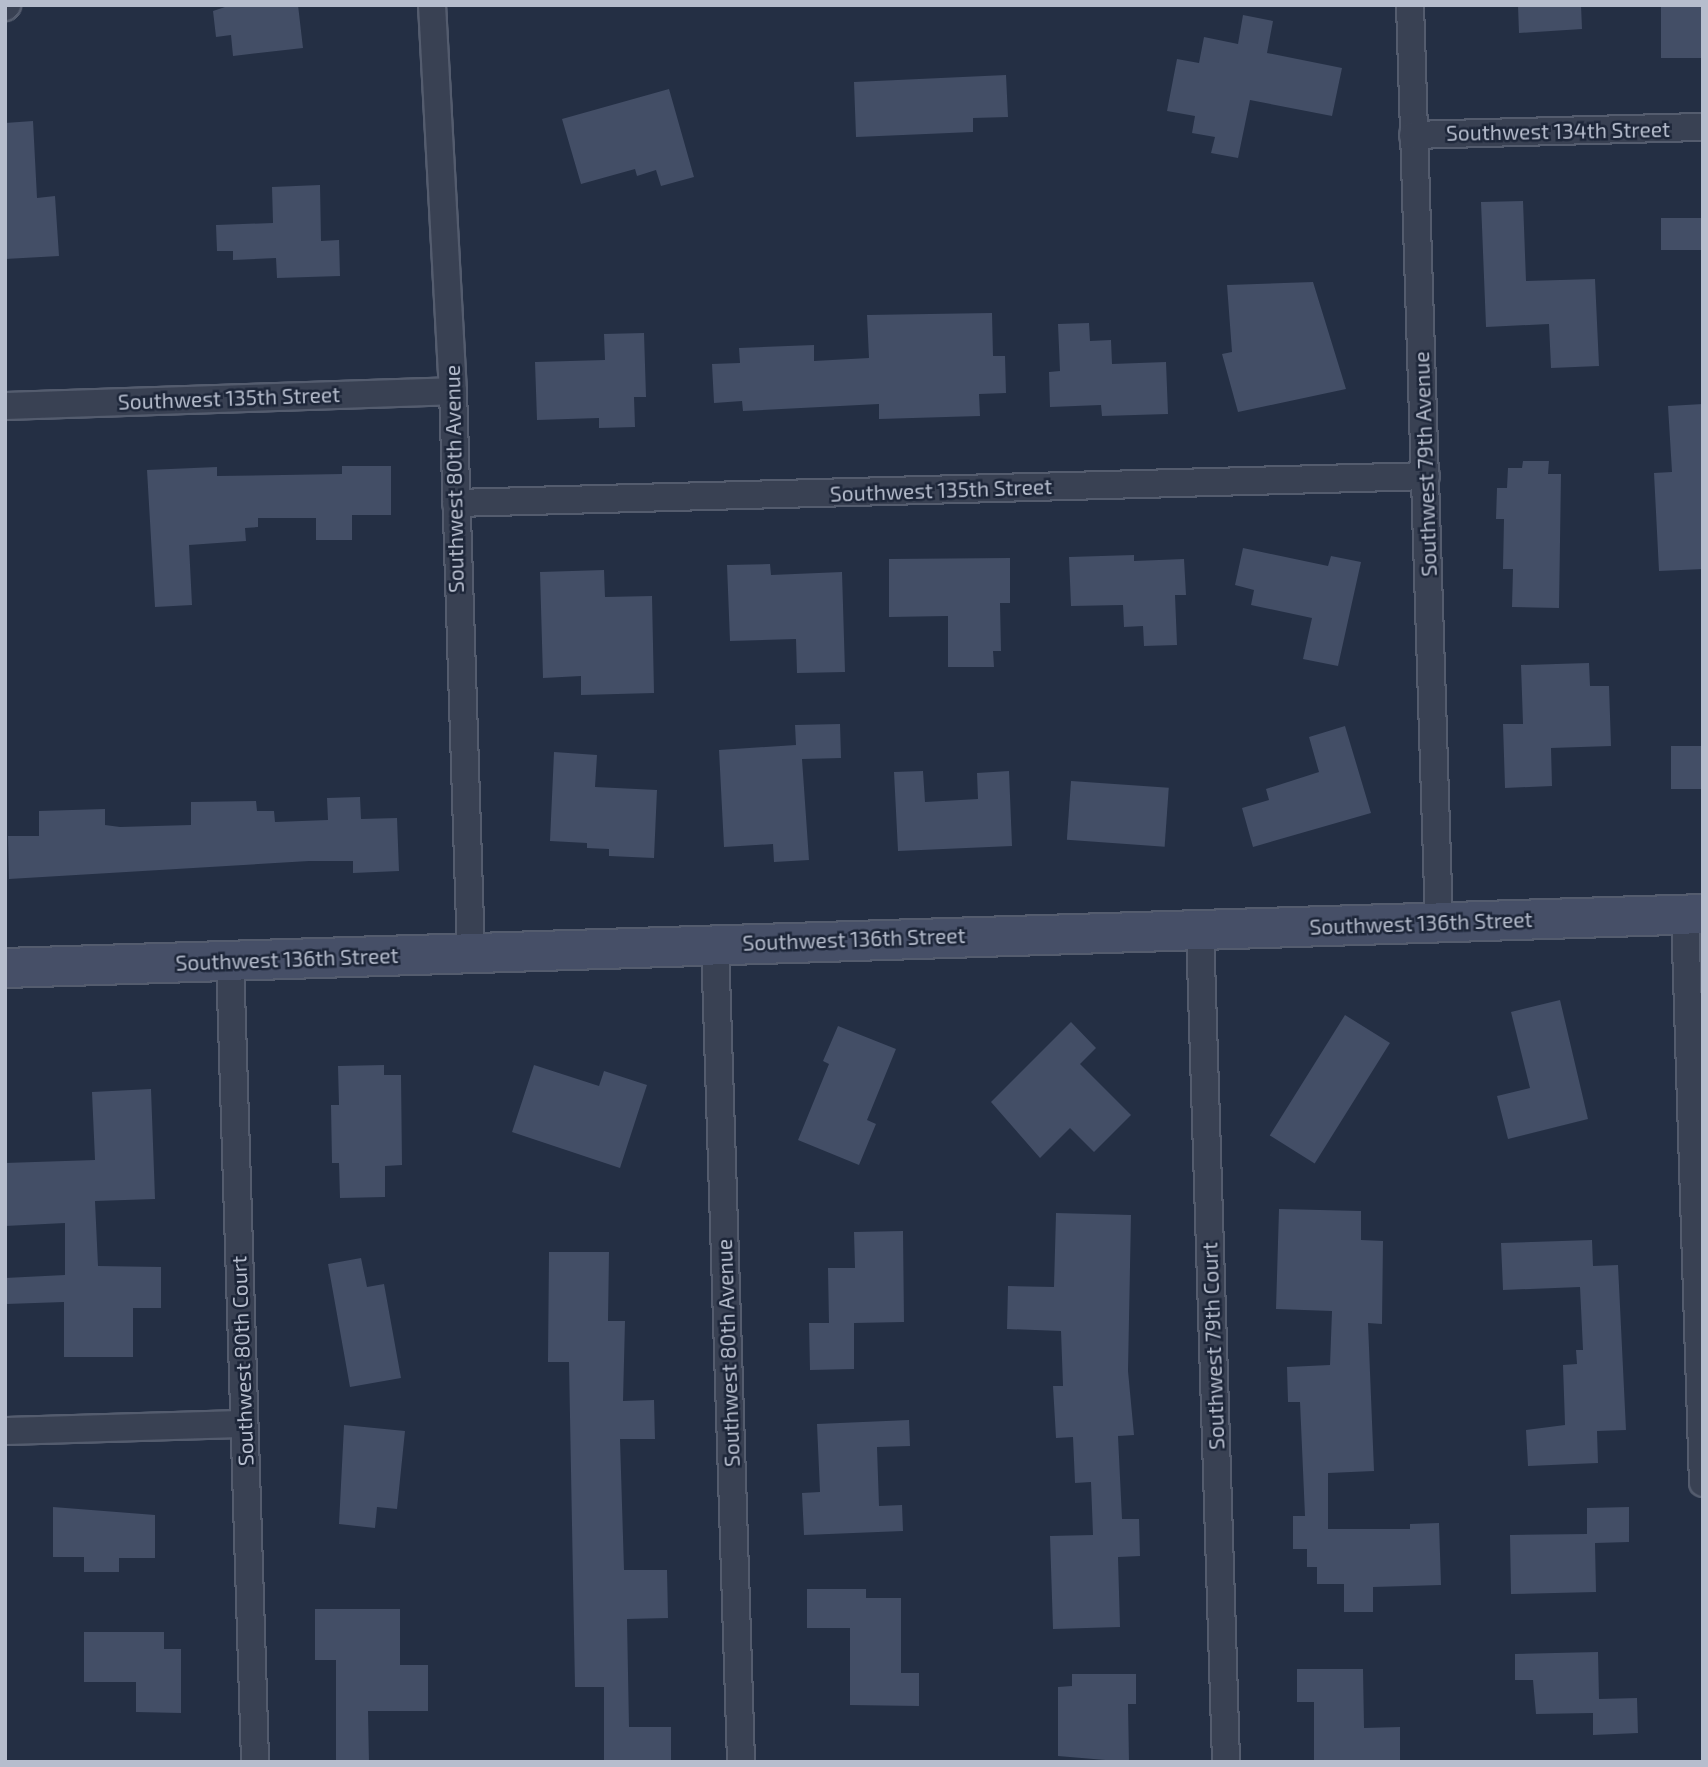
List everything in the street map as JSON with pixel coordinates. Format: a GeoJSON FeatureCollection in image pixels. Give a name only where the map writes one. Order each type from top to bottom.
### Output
{"type":"FeatureCollection","features":[{"type":"Feature","properties":{"kind":"street","name":"Southwest 80th Avenue"},"geometry":{"type":"LineString","coordinates":[[432,5],[453,391],[471,953]]}},
{"type":"Feature","properties":{"kind":"street","name":"Southwest 79th Avenue"},"geometry":{"type":"LineString","coordinates":[[1410,5],[1440,922]]}},
{"type":"Feature","properties":{"kind":"street","name":"Southwest 134th Street"},"geometry":{"type":"LineString","coordinates":[[1413,135],[1703,127]]}},
{"type":"Feature","properties":{"kind":"street","name":"Southwest 135th Street"},"geometry":{"type":"LineString","coordinates":[[5,407],[453,391]]}},
{"type":"Feature","properties":{"kind":"street","name":"Southwest 135th Street"},"geometry":{"type":"LineString","coordinates":[[456,503],[1426,476]]}},
{"type":"Feature","properties":{"kind":"street","name":"Southwest 136th Street"},"geometry":{"type":"LineString","coordinates":[[5,968],[715,943],[1694,914]]}},
{"type":"Feature","properties":{"kind":"street"},"geometry":{"type":"LineString","coordinates":[[1694,914],[1703,1483]]}},
{"type":"Feature","properties":{"kind":"street","name":"Southwest 79th Court"},"geometry":{"type":"LineString","coordinates":[[1200,929],[1226,1762]]}},
{"type":"Feature","properties":{"kind":"street","name":"Southwest 80th Avenue"},"geometry":{"type":"LineString","coordinates":[[715,943],[741,1762]]}},
{"type":"Feature","properties":{"kind":"street","name":"Southwest 80th Court"},"geometry":{"type":"LineString","coordinates":[[230,960],[255,1762]]}},
{"type":"Feature","properties":{"kind":"street"},"geometry":{"type":"LineString","coordinates":[[5,1431],[244,1424]]}},
{"type":"Feature","properties":{"kind":"building"},"geometry":{"type":"Polygon","coordinates":[[[231,5],[298,5],[303,48],[233,56],[231,35],[216,37],[213,11],[231,5]]]}},
{"type":"Feature","properties":{"kind":"building"},"geometry":{"type":"Polygon","coordinates":[[[1518,5],[1581,5],[1582,29],[1519,33],[1518,5]]]}},
{"type":"Feature","properties":{"kind":"building"},"geometry":{"type":"Polygon","coordinates":[[[1661,5],[1703,5],[1703,58],[1661,58],[1661,5]]]}},
{"type":"Feature","properties":{"kind":"building"},"geometry":{"type":"Polygon","coordinates":[[[1243,15],[1273,21],[1267,53],[1342,68],[1332,116],[1250,100],[1238,158],[1211,153],[1215,137],[1192,133],[1195,116],[1167,111],[1177,59],[1199,63],[1204,37],[1238,44],[1243,15]]]}},
{"type":"Feature","properties":{"kind":"building"},"geometry":{"type":"Polygon","coordinates":[[[1006,75],[1008,117],[973,118],[973,132],[856,137],[854,82],[1006,75]]]}},
{"type":"Feature","properties":{"kind":"building"},"geometry":{"type":"Polygon","coordinates":[[[669,89],[694,177],[661,186],[656,170],[637,176],[635,169],[581,184],[562,119],[669,89]]]}},
{"type":"Feature","properties":{"kind":"building"},"geometry":{"type":"Polygon","coordinates":[[[33,121],[37,198],[55,196],[59,256],[5,259],[5,123],[33,121]]]}},
{"type":"Feature","properties":{"kind":"building"},"geometry":{"type":"Polygon","coordinates":[[[320,185],[321,241],[339,240],[340,276],[277,278],[276,258],[233,260],[233,251],[217,251],[216,225],[273,223],[272,187],[320,185]]]}},
{"type":"Feature","properties":{"kind":"building"},"geometry":{"type":"Polygon","coordinates":[[[1523,201],[1526,281],[1595,279],[1599,366],[1551,368],[1549,324],[1486,327],[1481,202],[1523,201]]]}},
{"type":"Feature","properties":{"kind":"building"},"geometry":{"type":"Polygon","coordinates":[[[1661,218],[1703,218],[1703,250],[1661,250],[1661,218]]]}},
{"type":"Feature","properties":{"kind":"building"},"geometry":{"type":"Polygon","coordinates":[[[1313,282],[1346,389],[1238,412],[1222,354],[1232,352],[1227,285],[1313,282]]]}},
{"type":"Feature","properties":{"kind":"building"},"geometry":{"type":"Polygon","coordinates":[[[992,313],[993,356],[1005,356],[1006,393],[979,394],[980,416],[879,419],[879,404],[743,411],[742,401],[714,403],[712,364],[740,363],[739,348],[814,345],[814,361],[869,358],[867,315],[992,313]]]}},
{"type":"Feature","properties":{"kind":"building"},"geometry":{"type":"Polygon","coordinates":[[[1089,323],[1090,341],[1111,340],[1112,364],[1166,362],[1168,414],[1102,416],[1101,405],[1050,407],[1049,372],[1060,371],[1058,324],[1089,323]]]}},
{"type":"Feature","properties":{"kind":"building"},"geometry":{"type":"Polygon","coordinates":[[[644,333],[646,397],[634,397],[635,427],[599,428],[599,418],[537,420],[535,362],[605,360],[604,334],[644,333]]]}},
{"type":"Feature","properties":{"kind":"building"},"geometry":{"type":"Polygon","coordinates":[[[1703,404],[1703,569],[1659,571],[1654,473],[1672,472],[1668,406],[1703,404]]]}},
{"type":"Feature","properties":{"kind":"building"},"geometry":{"type":"Polygon","coordinates":[[[1523,461],[1549,461],[1548,474],[1561,474],[1559,608],[1512,607],[1513,569],[1503,569],[1504,519],[1496,519],[1497,488],[1507,488],[1508,468],[1522,468],[1523,461]]]}},
{"type":"Feature","properties":{"kind":"building"},"geometry":{"type":"Polygon","coordinates":[[[342,466],[391,466],[391,515],[352,515],[352,540],[316,540],[316,518],[258,518],[258,527],[245,528],[246,541],[189,545],[192,605],[155,607],[147,470],[217,467],[217,476],[342,474],[342,466]]]}},
{"type":"Feature","properties":{"kind":"building"},"geometry":{"type":"Polygon","coordinates":[[[1243,548],[1328,566],[1331,556],[1361,562],[1338,666],[1303,659],[1312,618],[1251,605],[1254,590],[1235,585],[1243,548]]]}},
{"type":"Feature","properties":{"kind":"building"},"geometry":{"type":"Polygon","coordinates":[[[1134,555],[1134,561],[1184,559],[1186,595],[1175,595],[1177,645],[1144,646],[1143,626],[1124,627],[1123,605],[1071,606],[1069,557],[1134,555]]]}},
{"type":"Feature","properties":{"kind":"building"},"geometry":{"type":"Polygon","coordinates":[[[1010,558],[1010,603],[1000,603],[1001,651],[993,651],[994,667],[948,667],[948,616],[889,617],[889,559],[1010,558]]]}},
{"type":"Feature","properties":{"kind":"building"},"geometry":{"type":"Polygon","coordinates":[[[770,564],[771,575],[842,572],[845,672],[797,673],[796,639],[730,641],[727,565],[770,564]]]}},
{"type":"Feature","properties":{"kind":"building"},"geometry":{"type":"Polygon","coordinates":[[[604,570],[605,597],[652,596],[654,693],[581,695],[581,676],[543,678],[540,572],[604,570]]]}},
{"type":"Feature","properties":{"kind":"building"},"geometry":{"type":"Polygon","coordinates":[[[1589,663],[1590,686],[1609,686],[1611,746],[1551,748],[1552,786],[1505,788],[1503,724],[1523,724],[1521,665],[1589,663]]]}},
{"type":"Feature","properties":{"kind":"building"},"geometry":{"type":"Polygon","coordinates":[[[840,724],[841,758],[802,759],[809,860],[774,862],[773,844],[724,847],[719,750],[796,745],[795,725],[840,724]]]}},
{"type":"Feature","properties":{"kind":"building"},"geometry":{"type":"Polygon","coordinates":[[[1345,726],[1371,813],[1253,847],[1242,808],[1269,800],[1266,789],[1319,772],[1309,737],[1345,726]]]}},
{"type":"Feature","properties":{"kind":"building"},"geometry":{"type":"Polygon","coordinates":[[[1671,746],[1703,746],[1703,789],[1671,789],[1671,746]]]}},
{"type":"Feature","properties":{"kind":"building"},"geometry":{"type":"Polygon","coordinates":[[[554,752],[597,755],[595,787],[657,790],[654,858],[609,856],[609,849],[587,848],[587,843],[550,841],[554,752]]]}},
{"type":"Feature","properties":{"kind":"building"},"geometry":{"type":"Polygon","coordinates":[[[923,771],[925,802],[978,799],[977,773],[1009,771],[1012,846],[898,851],[894,772],[923,771]]]}},
{"type":"Feature","properties":{"kind":"building"},"geometry":{"type":"Polygon","coordinates":[[[1071,781],[1169,788],[1165,847],[1067,840],[1071,781]]]}},
{"type":"Feature","properties":{"kind":"building"},"geometry":{"type":"Polygon","coordinates":[[[360,797],[361,819],[397,818],[399,871],[353,873],[353,861],[309,861],[9,879],[8,836],[39,836],[39,811],[105,809],[105,825],[120,827],[191,825],[191,802],[256,801],[257,811],[274,811],[275,822],[328,820],[327,798],[360,797]]]}},
{"type":"Feature","properties":{"kind":"building"},"geometry":{"type":"Polygon","coordinates":[[[1560,1000],[1588,1119],[1508,1139],[1497,1096],[1530,1088],[1511,1012],[1560,1000]]]}},
{"type":"Feature","properties":{"kind":"building"},"geometry":{"type":"Polygon","coordinates":[[[1345,1015],[1390,1043],[1315,1164],[1270,1135],[1345,1015]]]}},
{"type":"Feature","properties":{"kind":"building"},"geometry":{"type":"Polygon","coordinates":[[[1071,1022],[1096,1048],[1080,1064],[1131,1115],[1094,1152],[1070,1128],[1040,1158],[991,1102],[1071,1022]]]}},
{"type":"Feature","properties":{"kind":"building"},"geometry":{"type":"Polygon","coordinates":[[[838,1026],[896,1049],[867,1120],[876,1124],[859,1165],[798,1140],[829,1064],[823,1061],[838,1026]]]}},
{"type":"Feature","properties":{"kind":"building"},"geometry":{"type":"Polygon","coordinates":[[[384,1065],[384,1075],[401,1075],[402,1165],[385,1166],[385,1197],[340,1198],[339,1163],[332,1163],[331,1105],[339,1105],[338,1066],[384,1065]]]}},
{"type":"Feature","properties":{"kind":"building"},"geometry":{"type":"Polygon","coordinates":[[[534,1065],[599,1086],[604,1071],[647,1085],[620,1168],[512,1132],[534,1065]]]}},
{"type":"Feature","properties":{"kind":"building"},"geometry":{"type":"Polygon","coordinates":[[[151,1089],[155,1199],[95,1201],[98,1266],[161,1267],[161,1308],[133,1308],[133,1357],[64,1357],[64,1302],[6,1304],[5,1278],[65,1275],[65,1223],[5,1226],[5,1163],[95,1160],[92,1092],[151,1089]]]}},
{"type":"Feature","properties":{"kind":"building"},"geometry":{"type":"Polygon","coordinates":[[[1279,1209],[1361,1211],[1361,1240],[1383,1241],[1382,1324],[1368,1323],[1374,1471],[1328,1473],[1328,1529],[1410,1529],[1410,1524],[1439,1523],[1441,1585],[1373,1587],[1373,1612],[1344,1612],[1344,1584],[1317,1584],[1317,1567],[1307,1567],[1307,1549],[1293,1549],[1293,1516],[1305,1516],[1300,1402],[1288,1402],[1287,1367],[1330,1365],[1332,1311],[1276,1309],[1279,1209]]]}},
{"type":"Feature","properties":{"kind":"building"},"geometry":{"type":"Polygon","coordinates":[[[1056,1213],[1131,1215],[1128,1371],[1134,1435],[1118,1436],[1122,1519],[1139,1519],[1140,1556],[1118,1557],[1120,1627],[1053,1629],[1050,1536],[1093,1535],[1091,1482],[1075,1483],[1073,1437],[1056,1438],[1053,1386],[1063,1386],[1061,1331],[1007,1329],[1008,1286],[1054,1287],[1056,1213]]]}},
{"type":"Feature","properties":{"kind":"building"},"geometry":{"type":"Polygon","coordinates":[[[903,1231],[904,1322],[854,1323],[854,1369],[810,1370],[809,1323],[829,1323],[828,1268],[855,1268],[854,1232],[903,1231]]]}},
{"type":"Feature","properties":{"kind":"building"},"geometry":{"type":"Polygon","coordinates":[[[1592,1240],[1593,1266],[1618,1265],[1626,1430],[1597,1431],[1598,1463],[1528,1466],[1526,1430],[1565,1425],[1563,1365],[1577,1364],[1576,1350],[1583,1350],[1580,1287],[1503,1290],[1501,1243],[1592,1240]]]}},
{"type":"Feature","properties":{"kind":"building"},"geometry":{"type":"Polygon","coordinates":[[[549,1252],[609,1252],[608,1321],[625,1321],[623,1401],[654,1400],[655,1439],[620,1439],[624,1570],[667,1570],[668,1618],[627,1619],[629,1727],[671,1727],[671,1762],[604,1762],[604,1687],[575,1687],[569,1362],[548,1362],[549,1252]]]}},
{"type":"Feature","properties":{"kind":"building"},"geometry":{"type":"Polygon","coordinates":[[[361,1258],[367,1287],[384,1284],[401,1378],[350,1387],[328,1264],[361,1258]]]}},
{"type":"Feature","properties":{"kind":"building"},"geometry":{"type":"Polygon","coordinates":[[[909,1420],[910,1446],[877,1447],[879,1506],[902,1505],[903,1531],[804,1535],[802,1493],[820,1492],[817,1424],[909,1420]]]}},
{"type":"Feature","properties":{"kind":"building"},"geometry":{"type":"Polygon","coordinates":[[[344,1425],[405,1431],[397,1509],[377,1507],[375,1528],[339,1524],[344,1425]]]}},
{"type":"Feature","properties":{"kind":"building"},"geometry":{"type":"Polygon","coordinates":[[[53,1507],[155,1515],[155,1558],[119,1558],[119,1572],[84,1572],[84,1557],[53,1557],[53,1507]]]}},
{"type":"Feature","properties":{"kind":"building"},"geometry":{"type":"Polygon","coordinates":[[[1629,1507],[1629,1542],[1595,1543],[1596,1592],[1511,1594],[1510,1535],[1587,1534],[1587,1508],[1629,1507]]]}},
{"type":"Feature","properties":{"kind":"building"},"geometry":{"type":"Polygon","coordinates":[[[807,1589],[866,1589],[866,1598],[901,1598],[901,1673],[919,1673],[919,1706],[850,1705],[850,1628],[807,1628],[807,1589]]]}},
{"type":"Feature","properties":{"kind":"building"},"geometry":{"type":"Polygon","coordinates":[[[315,1609],[400,1609],[400,1665],[428,1665],[428,1711],[368,1711],[369,1762],[336,1762],[336,1660],[315,1660],[315,1609]]]}},
{"type":"Feature","properties":{"kind":"building"},"geometry":{"type":"Polygon","coordinates":[[[84,1632],[164,1632],[164,1649],[181,1649],[181,1713],[136,1712],[136,1682],[84,1682],[84,1632]]]}},
{"type":"Feature","properties":{"kind":"building"},"geometry":{"type":"Polygon","coordinates":[[[1598,1652],[1599,1699],[1637,1698],[1638,1733],[1593,1735],[1593,1713],[1536,1714],[1533,1680],[1515,1680],[1515,1654],[1598,1652]]]}},
{"type":"Feature","properties":{"kind":"building"},"geometry":{"type":"Polygon","coordinates":[[[1297,1669],[1363,1669],[1364,1728],[1400,1727],[1400,1762],[1314,1762],[1314,1702],[1297,1702],[1297,1669]]]}},
{"type":"Feature","properties":{"kind":"building"},"geometry":{"type":"Polygon","coordinates":[[[1072,1674],[1136,1674],[1136,1704],[1128,1704],[1129,1762],[1058,1756],[1058,1687],[1072,1686],[1072,1674]]]}}]}
